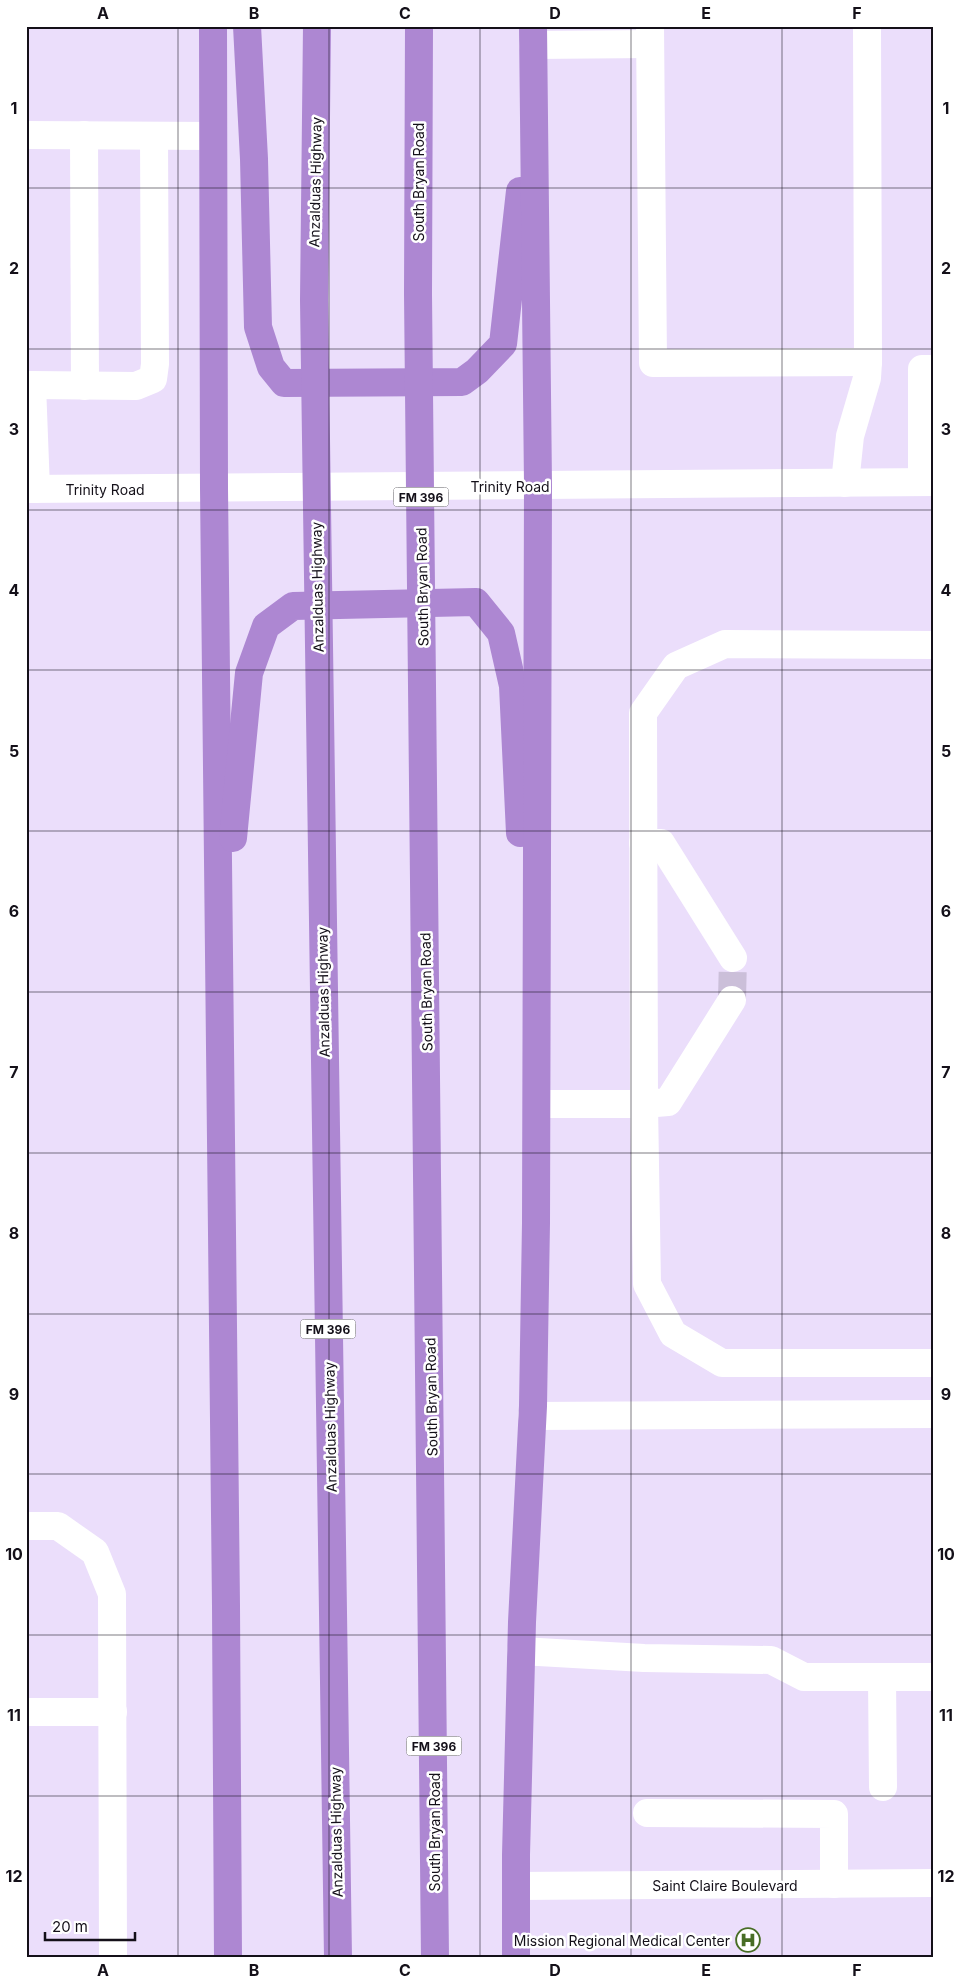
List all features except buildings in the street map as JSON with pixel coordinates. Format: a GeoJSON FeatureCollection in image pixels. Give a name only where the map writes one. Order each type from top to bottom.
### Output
{"type":"FeatureCollection","features":[{"type":"Feature","properties":{"kind":"highway"},"geometry":{"type":"LineString","coordinates":[[213,26],[214,488],[226,1587],[228,1958]]}},
{"type":"Feature","properties":{"kind":"highway"},"geometry":{"type":"LineString","coordinates":[[247,26],[254,159],[258,327],[271,367],[284,383],[462,382],[503,344],[533,74]]}},
{"type":"Feature","properties":{"kind":"highway","name":"Anzalduas Highway"},"geometry":{"type":"LineString","coordinates":[[317,26],[314,300],[318,701],[338,1958]]}},
{"type":"Feature","properties":{"kind":"highway","name":"South Bryan Road"},"geometry":{"type":"LineString","coordinates":[[419,26],[418,294],[435,1958]]}},
{"type":"Feature","properties":{"kind":"highway"},"geometry":{"type":"LineString","coordinates":[[516,1958],[521,1651],[532,1416],[537,1104],[538,485],[533,36]]}},
{"type":"Feature","properties":{"kind":"highway"},"geometry":{"type":"LineString","coordinates":[[219,975],[249,673],[266,626],[293,606],[476,602],[501,633],[513,686],[524,930],[537,1064]]}},
{"type":"Feature","properties":{"kind":"street"},"geometry":{"type":"LineString","coordinates":[[845,483],[850,436],[867,378],[868,362],[867,26]]}},
{"type":"Feature","properties":{"kind":"street"},"geometry":{"type":"LineString","coordinates":[[533,36],[650,35],[653,363],[868,362]]}},
{"type":"Feature","properties":{"kind":"street"},"geometry":{"type":"LineString","coordinates":[[26,135],[214,136]]}},
{"type":"Feature","properties":{"kind":"street"},"geometry":{"type":"LineString","coordinates":[[84,135],[85,386]]}},
{"type":"Feature","properties":{"kind":"street"},"geometry":{"type":"LineString","coordinates":[[31,489],[29,385],[136,386],[153,379],[155,364],[154,136]]}},
{"type":"Feature","properties":{"kind":"street"},"geometry":{"type":"LineString","coordinates":[[928,482],[922,369],[934,369]]}},
{"type":"Feature","properties":{"kind":"street","name":"Trinity Road"},"geometry":{"type":"LineString","coordinates":[[31,489],[928,482]]}},
{"type":"Feature","properties":{"kind":"street"},"geometry":{"type":"LineString","coordinates":[[934,645],[725,644],[676,666],[643,713],[644,1104],[647,1284],[673,1334],[722,1363],[934,1363]]}},
{"type":"Feature","properties":{"kind":"street"},"geometry":{"type":"LineString","coordinates":[[643,842],[661,843],[733,958]]}},
{"type":"Feature","properties":{"kind":"street"},"geometry":{"type":"LineString","coordinates":[[537,1104],[644,1104],[668,1102],[732,1000]]}},
{"type":"Feature","properties":{"kind":"street"},"geometry":{"type":"LineString","coordinates":[[532,1416],[934,1414]]}},
{"type":"Feature","properties":{"kind":"street"},"geometry":{"type":"LineString","coordinates":[[26,1526],[58,1526],[95,1552],[112,1594],[114,1958]]}},
{"type":"Feature","properties":{"kind":"street"},"geometry":{"type":"LineString","coordinates":[[521,1651],[644,1658],[771,1660],[804,1677],[934,1677]]}},
{"type":"Feature","properties":{"kind":"street"},"geometry":{"type":"LineString","coordinates":[[882,1677],[883,1787]]}},
{"type":"Feature","properties":{"kind":"street"},"geometry":{"type":"LineString","coordinates":[[26,1712],[112,1712]]}},
{"type":"Feature","properties":{"kind":"street"},"geometry":{"type":"LineString","coordinates":[[646,1813],[834,1814],[834,1884]]}},
{"type":"Feature","properties":{"kind":"street","name":"Saint Claire Boulevard"},"geometry":{"type":"LineString","coordinates":[[516,1886],[934,1883]]}},
{"type":"Feature","properties":{"kind":"tunnel"},"geometry":{"type":"LineString","coordinates":[[732,1000],[733,958]]}},
{"type":"Feature","properties":{"kind":"place","name":"Mission Regional Medical Center"},"geometry":{"type":"Point","coordinates":[748,1940]}}]}
